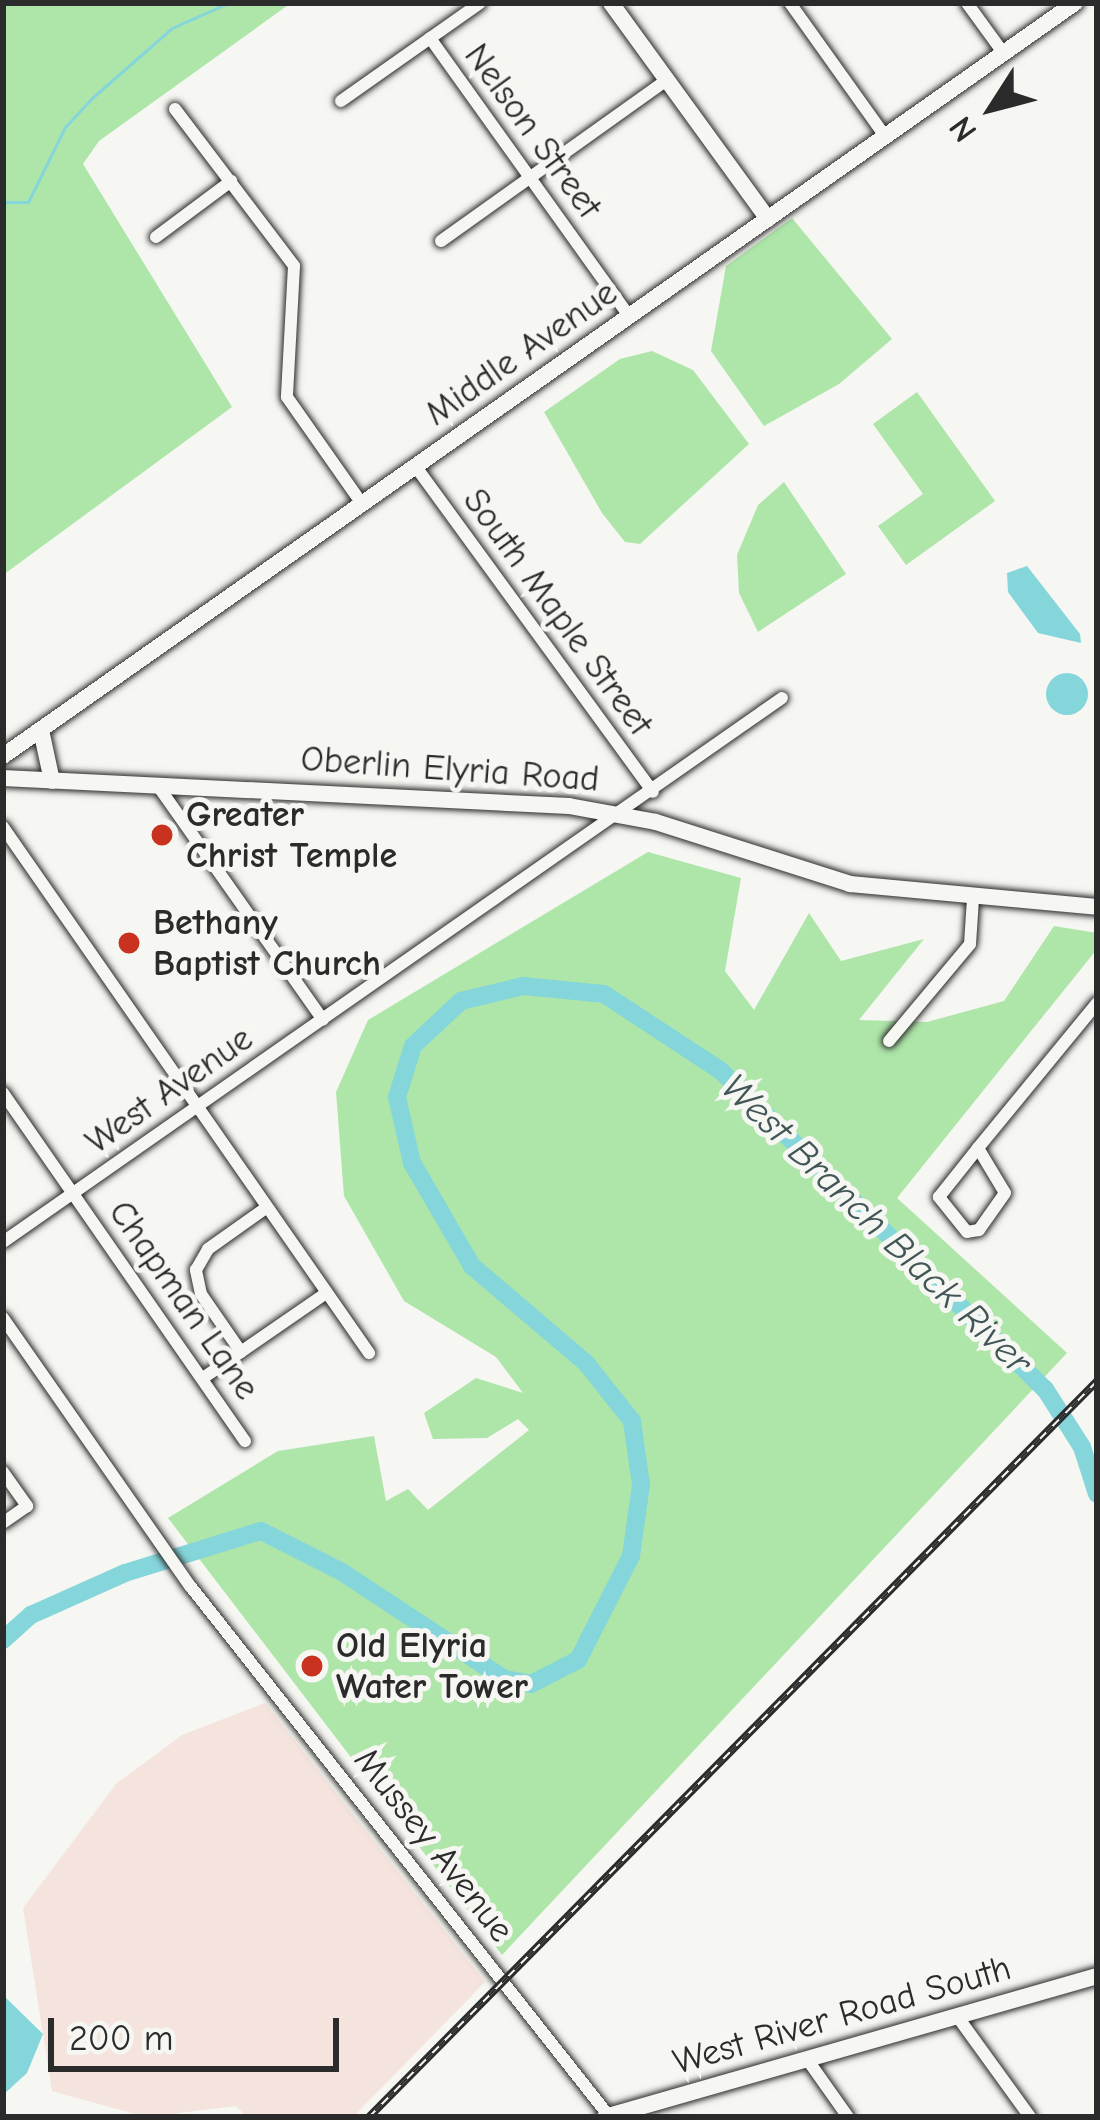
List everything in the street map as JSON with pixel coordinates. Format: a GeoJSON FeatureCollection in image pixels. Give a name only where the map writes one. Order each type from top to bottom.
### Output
{"type":"FeatureCollection","features":[{"type":"Feature","properties":{"kind":"main road"},"geometry":{"type":"LineString","coordinates":[[611,3],[768,220]]}},
{"type":"Feature","properties":{"kind":"main road","name":"Middle Avenue"},"geometry":{"type":"LineString","coordinates":[[3,756],[1075,3]]}},
{"type":"Feature","properties":{"kind":"main road"},"geometry":{"type":"LineString","coordinates":[[41,730],[52,781]]}},
{"type":"Feature","properties":{"kind":"main road","name":"Oberlin Elyria Road"},"geometry":{"type":"LineString","coordinates":[[3,778],[623,814],[850,884],[1097,907]]}},
{"type":"Feature","properties":{"kind":"main road","name":"West River Road South"},"geometry":{"type":"LineString","coordinates":[[607,2116],[1097,1976]]}},
{"type":"Feature","properties":{"kind":"street"},"geometry":{"type":"LineString","coordinates":[[341,101],[480,3]]}},
{"type":"Feature","properties":{"kind":"street"},"geometry":{"type":"LineString","coordinates":[[790,3],[885,136]]}},
{"type":"Feature","properties":{"kind":"street"},"geometry":{"type":"LineString","coordinates":[[967,3],[1004,53]]}},
{"type":"Feature","properties":{"kind":"street","name":"Nelson Street"},"geometry":{"type":"LineString","coordinates":[[430,38],[630,317]]}},
{"type":"Feature","properties":{"kind":"street"},"geometry":{"type":"LineString","coordinates":[[440,241],[667,80]]}},
{"type":"Feature","properties":{"kind":"street"},"geometry":{"type":"LineString","coordinates":[[175,110],[296,271],[287,397],[363,505]]}},
{"type":"Feature","properties":{"kind":"street"},"geometry":{"type":"LineString","coordinates":[[156,237],[231,181]]}},
{"type":"Feature","properties":{"kind":"street","name":"South Maple Street"},"geometry":{"type":"LineString","coordinates":[[416,467],[652,792]]}},
{"type":"Feature","properties":{"kind":"street","name":"West Avenue"},"geometry":{"type":"LineString","coordinates":[[3,1242],[623,814],[782,698]]}},
{"type":"Feature","properties":{"kind":"street"},"geometry":{"type":"LineString","coordinates":[[158,786],[322,1020]]}},
{"type":"Feature","properties":{"kind":"street"},"geometry":{"type":"LineString","coordinates":[[3,827],[369,1354]]}},
{"type":"Feature","properties":{"kind":"street"},"geometry":{"type":"LineString","coordinates":[[889,1041],[970,944],[973,899]]}},
{"type":"Feature","properties":{"kind":"street"},"geometry":{"type":"LineString","coordinates":[[978,1148],[1004,1187],[993,1215],[967,1232],[936,1201],[978,1148],[1097,1003]]}},
{"type":"Feature","properties":{"kind":"street","name":"Chapman Lane"},"geometry":{"type":"LineString","coordinates":[[3,1093],[245,1441]]}},
{"type":"Feature","properties":{"kind":"street"},"geometry":{"type":"LineString","coordinates":[[242,1352],[201,1294],[196,1270],[208,1249],[266,1207]]}},
{"type":"Feature","properties":{"kind":"street"},"geometry":{"type":"LineString","coordinates":[[203,1378],[326,1293]]}},
{"type":"Feature","properties":{"kind":"street","name":"Mussey Avenue"},"geometry":{"type":"LineString","coordinates":[[3,1318],[183,1575],[607,2116]]}},
{"type":"Feature","properties":{"kind":"street"},"geometry":{"type":"LineString","coordinates":[[3,1472],[27,1507],[3,1523]]}},
{"type":"Feature","properties":{"kind":"street"},"geometry":{"type":"LineString","coordinates":[[957,2016],[1030,2117]]}},
{"type":"Feature","properties":{"kind":"street"},"geometry":{"type":"LineString","coordinates":[[806,2059],[848,2117]]}},
{"type":"Feature","properties":{"kind":"shaded area"},"geometry":{"type":"Polygon","coordinates":[[[265,1703],[485,1982],[353,2117],[247,2117],[236,2106],[146,2117],[52,2091],[23,1908],[116,1784],[182,1735],[265,1703]]]}},
{"type":"Feature","properties":{"kind":"green space"},"geometry":{"type":"Polygon","coordinates":[[[3,3],[291,3],[99,141],[83,164],[232,407],[3,575],[3,3]]]}},
{"type":"Feature","properties":{"kind":"green space"},"geometry":{"type":"Polygon","coordinates":[[[792,218],[892,339],[839,384],[764,426],[711,351],[726,266],[792,218]]]}},
{"type":"Feature","properties":{"kind":"green space"},"geometry":{"type":"Polygon","coordinates":[[[652,351],[693,370],[749,444],[640,544],[625,542],[602,513],[544,412],[620,359],[652,351]]]}},
{"type":"Feature","properties":{"kind":"green space"},"geometry":{"type":"Polygon","coordinates":[[[917,392],[995,501],[906,565],[878,526],[923,494],[873,424],[917,392]]]}},
{"type":"Feature","properties":{"kind":"green space"},"geometry":{"type":"Polygon","coordinates":[[[784,482],[846,574],[758,632],[739,593],[737,555],[758,505],[784,482]]]}},
{"type":"Feature","properties":{"kind":"green space"},"geometry":{"type":"Polygon","coordinates":[[[648,852],[741,878],[725,971],[754,1010],[809,913],[841,961],[924,939],[859,1020],[927,1022],[1004,1001],[1054,926],[1097,933],[1097,949],[897,1198],[1067,1353],[502,1955],[168,1518],[278,1451],[374,1436],[386,1501],[408,1489],[428,1510],[529,1430],[518,1419],[487,1438],[433,1439],[424,1413],[476,1378],[523,1393],[496,1357],[404,1301],[344,1196],[336,1092],[368,1020],[648,852]]]}},
{"type":"Feature","properties":{"kind":"water"},"geometry":{"type":"Polygon","coordinates":[[[1027,566],[1080,634],[1081,643],[1038,633],[1008,592],[1007,573],[1027,566]]]}},
{"type":"Feature","properties":{"kind":"water"},"geometry":{"type":"Polygon","coordinates":[[[1067,673],[1082,679],[1088,694],[1082,709],[1067,715],[1052,709],[1046,694],[1052,679],[1067,673]]]}},
{"type":"Feature","properties":{"kind":"water"},"geometry":{"type":"Polygon","coordinates":[[[3,1995],[43,2034],[27,2073],[3,2095],[3,1995]]]}},
{"type":"Feature","properties":{"kind":"waterway"},"geometry":{"type":"LineString","coordinates":[[3,202],[28,202],[65,127],[92,98],[172,28],[228,3]]}},
{"type":"Feature","properties":{"kind":"waterway","name":"West Branch Black River"},"geometry":{"type":"LineString","coordinates":[[3,1640],[31,1615],[125,1573],[261,1531],[342,1572],[504,1679],[531,1684],[578,1660],[631,1556],[641,1485],[632,1421],[586,1363],[472,1266],[412,1163],[397,1097],[413,1046],[461,1001],[523,986],[604,994],[721,1071],[1045,1389],[1082,1447],[1097,1494]]}},
{"type":"Feature","properties":{"kind":"railway"},"geometry":{"type":"LineString","coordinates":[[369,2117],[1097,1381]]}},
{"type":"Feature","properties":{"kind":"place","name":"Greater Christ Temple"},"geometry":{"type":"Point","coordinates":[162,835]}},
{"type":"Feature","properties":{"kind":"place","name":"Bethany Baptist Church"},"geometry":{"type":"Point","coordinates":[129,943]}},
{"type":"Feature","properties":{"kind":"place","name":"Old Elyria Water Tower"},"geometry":{"type":"Point","coordinates":[312,1666]}}]}
